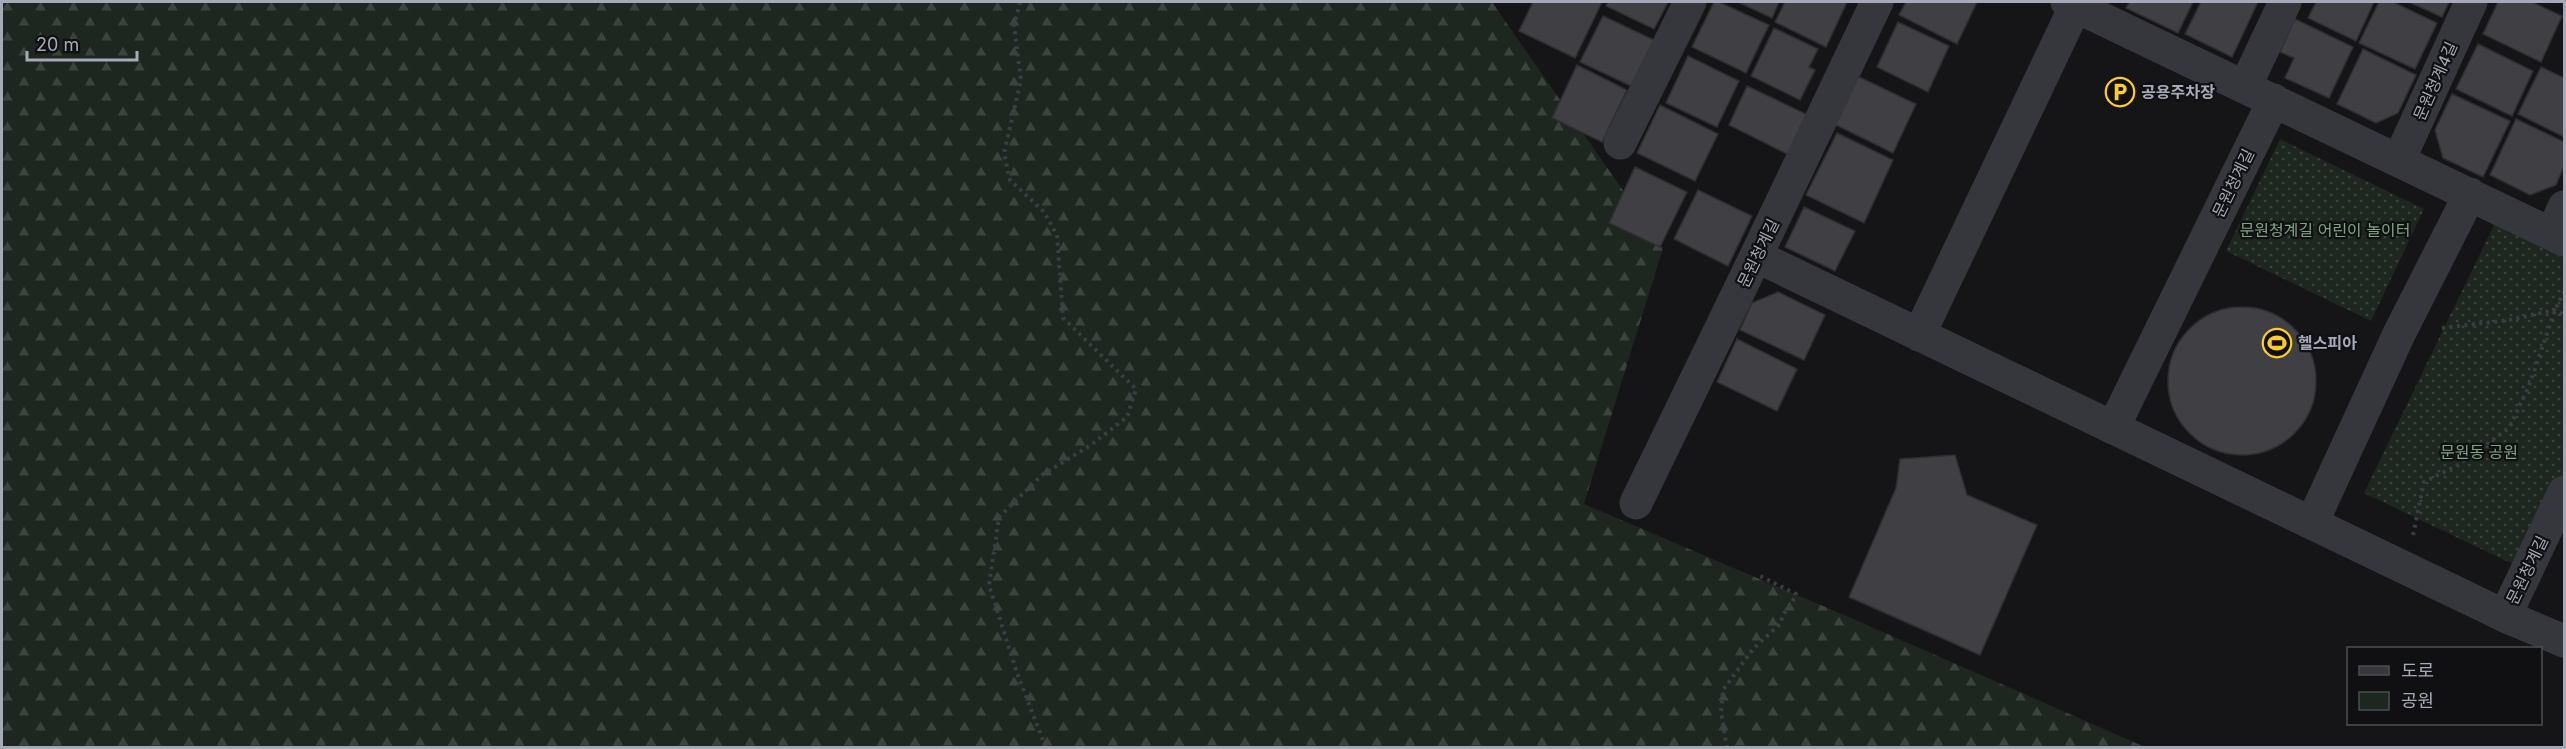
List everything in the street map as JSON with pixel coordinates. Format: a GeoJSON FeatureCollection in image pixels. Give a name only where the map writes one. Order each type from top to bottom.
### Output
{"type":"FeatureCollection","features":[{"type":"Feature","properties":{"kind":"street"},"geometry":{"type":"LineString","coordinates":[[1620,143],[1690,2]]}},
{"type":"Feature","properties":{"kind":"street","name":"문원청계길"},"geometry":{"type":"LineString","coordinates":[[1636,503],[1877,2]]}},
{"type":"Feature","properties":{"kind":"street"},"geometry":{"type":"LineString","coordinates":[[2245,87],[2285,2]]}},
{"type":"Feature","properties":{"kind":"street","name":"문원청계4길"},"geometry":{"type":"LineString","coordinates":[[2399,160],[2471,2]]}},
{"type":"Feature","properties":{"kind":"street"},"geometry":{"type":"LineString","coordinates":[[1919,335],[2087,6],[2245,87],[2470,194],[2560,227]]}},
{"type":"Feature","properties":{"kind":"street","name":"문원청계길"},"geometry":{"type":"LineString","coordinates":[[2113,428],[2274,100]]}},
{"type":"Feature","properties":{"kind":"street"},"geometry":{"type":"LineString","coordinates":[[2312,523],[2399,334],[2470,194]]}},
{"type":"Feature","properties":{"kind":"street"},"geometry":{"type":"LineString","coordinates":[[1756,256],[2505,616],[2565,641]]}},
{"type":"Feature","properties":{"kind":"street","name":"문원청계길"},"geometry":{"type":"LineString","coordinates":[[2505,616],[2565,492]]}},
{"type":"Feature","properties":{"kind":"path"},"geometry":{"type":"LineString","coordinates":[[1020,2],[1014,26],[1020,80],[1004,153],[1010,180],[1044,212],[1057,235],[1063,318],[1136,389],[1127,417],[1091,445],[1042,475],[999,517],[989,585],[1017,673],[1046,747]]}},
{"type":"Feature","properties":{"kind":"path"},"geometry":{"type":"LineString","coordinates":[[2406,568],[2424,482],[2458,465],[2510,428],[2529,386],[2555,310],[2565,292]]}},
{"type":"Feature","properties":{"kind":"path"},"geometry":{"type":"LineString","coordinates":[[2399,334],[2509,320],[2555,310],[2565,315]]}},
{"type":"Feature","properties":{"kind":"path"},"geometry":{"type":"LineString","coordinates":[[1727,747],[1721,711],[1723,690],[1753,649],[1780,624],[1783,615],[1796,596],[1760,576]]}},
{"type":"Feature","properties":{"kind":"green space"},"geometry":{"type":"Polygon","coordinates":[[[2,2],[1492,2],[1663,248],[1584,504],[2145,747],[2,747],[2,2]]]}},
{"type":"Feature","properties":{"kind":"green space","name":"문원청계길 어린이 놀이터"},"geometry":{"type":"Polygon","coordinates":[[[2280,139],[2424,209],[2371,321],[2226,251],[2280,139]]]}},
{"type":"Feature","properties":{"kind":"green space","name":"문원동 공원"},"geometry":{"type":"Polygon","coordinates":[[[2496,221],[2564,256],[2564,476],[2519,567],[2364,493],[2496,221]]]}},
{"type":"Feature","properties":{"kind":"building"},"geometry":{"type":"Polygon","coordinates":[[[1533,2],[1602,2],[1575,58],[1519,31],[1533,2]]]}},
{"type":"Feature","properties":{"kind":"building"},"geometry":{"type":"Polygon","coordinates":[[[1608,2],[1668,2],[1654,29],[1606,6],[1608,2]]]}},
{"type":"Feature","properties":{"kind":"building"},"geometry":{"type":"Polygon","coordinates":[[[1714,2],[1719,2],[1769,25],[1746,73],[1692,47],[1714,2]]]}},
{"type":"Feature","properties":{"kind":"building"},"geometry":{"type":"Polygon","coordinates":[[[1738,2],[1779,2],[1772,18],[1738,2]]]}},
{"type":"Feature","properties":{"kind":"building"},"geometry":{"type":"Polygon","coordinates":[[[1785,2],[1847,2],[1826,47],[1775,22],[1785,2]]]}},
{"type":"Feature","properties":{"kind":"building"},"geometry":{"type":"Polygon","coordinates":[[[1906,2],[1977,2],[1957,44],[1899,15],[1906,2]]]}},
{"type":"Feature","properties":{"kind":"building"},"geometry":{"type":"Polygon","coordinates":[[[2130,2],[2193,2],[2178,33],[2126,8],[2130,2]]]}},
{"type":"Feature","properties":{"kind":"building"},"geometry":{"type":"Polygon","coordinates":[[[2201,2],[2258,2],[2232,57],[2185,34],[2201,2]]]}},
{"type":"Feature","properties":{"kind":"building"},"geometry":{"type":"Polygon","coordinates":[[[2316,2],[2374,2],[2356,41],[2308,18],[2316,2]]]}},
{"type":"Feature","properties":{"kind":"building"},"geometry":{"type":"Polygon","coordinates":[[[2379,2],[2393,2],[2437,23],[2415,69],[2359,43],[2379,2]]]}},
{"type":"Feature","properties":{"kind":"building"},"geometry":{"type":"Polygon","coordinates":[[[2409,2],[2449,2],[2442,17],[2409,2]]]}},
{"type":"Feature","properties":{"kind":"building"},"geometry":{"type":"Polygon","coordinates":[[[2498,2],[2532,2],[2562,16],[2541,62],[2483,34],[2498,2]]]}},
{"type":"Feature","properties":{"kind":"building"},"geometry":{"type":"Polygon","coordinates":[[[1603,16],[1654,40],[1631,86],[1580,62],[1603,16]]]}},
{"type":"Feature","properties":{"kind":"building"},"geometry":{"type":"Polygon","coordinates":[[[2295,19],[2353,47],[2329,98],[2285,78],[2294,58],[2280,52],[2295,19]]]}},
{"type":"Feature","properties":{"kind":"building"},"geometry":{"type":"Polygon","coordinates":[[[1898,22],[1949,46],[1928,92],[1877,67],[1898,22]]]}},
{"type":"Feature","properties":{"kind":"building"},"geometry":{"type":"Polygon","coordinates":[[[1774,28],[1818,49],[1809,67],[1815,70],[1800,100],[1751,76],[1774,28]]]}},
{"type":"Feature","properties":{"kind":"building"},"geometry":{"type":"Polygon","coordinates":[[[2478,44],[2533,71],[2512,116],[2456,89],[2478,44]]]}},
{"type":"Feature","properties":{"kind":"building"},"geometry":{"type":"Polygon","coordinates":[[[2363,49],[2416,75],[2398,113],[2376,123],[2337,104],[2363,49]]]}},
{"type":"Feature","properties":{"kind":"building"},"geometry":{"type":"Polygon","coordinates":[[[1688,56],[1739,81],[1717,127],[1666,103],[1688,56]]]}},
{"type":"Feature","properties":{"kind":"building"},"geometry":{"type":"Polygon","coordinates":[[[1577,65],[1627,90],[1602,142],[1552,118],[1577,65]]]}},
{"type":"Feature","properties":{"kind":"building"},"geometry":{"type":"Polygon","coordinates":[[[2541,67],[2564,78],[2564,137],[2518,114],[2541,67]]]}},
{"type":"Feature","properties":{"kind":"building"},"geometry":{"type":"Polygon","coordinates":[[[1857,76],[1916,104],[1893,153],[1834,124],[1857,76]]]}},
{"type":"Feature","properties":{"kind":"building"},"geometry":{"type":"Polygon","coordinates":[[[1747,86],[1808,115],[1789,155],[1729,125],[1747,86]]]}},
{"type":"Feature","properties":{"kind":"building"},"geometry":{"type":"Polygon","coordinates":[[[2452,94],[2510,121],[2483,177],[2443,158],[2435,130],[2452,94]]]}},
{"type":"Feature","properties":{"kind":"building"},"geometry":{"type":"Polygon","coordinates":[[[1660,105],[1718,134],[1695,181],[1637,153],[1660,105]]]}},
{"type":"Feature","properties":{"kind":"building"},"geometry":{"type":"Polygon","coordinates":[[[2516,119],[2564,142],[2564,166],[2556,185],[2530,195],[2490,175],[2516,119]]]}},
{"type":"Feature","properties":{"kind":"building"},"geometry":{"type":"Polygon","coordinates":[[[1837,133],[1893,160],[1864,223],[1806,195],[1837,133]]]}},
{"type":"Feature","properties":{"kind":"building"},"geometry":{"type":"Polygon","coordinates":[[[1635,167],[1687,192],[1660,247],[1609,223],[1635,167]]]}},
{"type":"Feature","properties":{"kind":"building"},"geometry":{"type":"Polygon","coordinates":[[[1698,190],[1752,216],[1728,266],[1674,239],[1698,190]]]}},
{"type":"Feature","properties":{"kind":"building"},"geometry":{"type":"Polygon","coordinates":[[[1804,207],[1855,231],[1835,271],[1785,247],[1804,207]]]}},
{"type":"Feature","properties":{"kind":"building"},"geometry":{"type":"Polygon","coordinates":[[[1778,292],[1825,315],[1804,360],[1740,330],[1752,303],[1778,292]]]}},
{"type":"Feature","properties":{"kind":"building"},"geometry":{"type":"Polygon","coordinates":[[[2242,307],[2270,312],[2295,328],[2311,353],[2316,381],[2311,409],[2295,434],[2270,450],[2242,455],[2214,450],[2189,434],[2173,409],[2168,381],[2173,353],[2189,328],[2214,312],[2242,307]]]}},
{"type":"Feature","properties":{"kind":"building"},"geometry":{"type":"Polygon","coordinates":[[[1737,339],[1797,369],[1777,411],[1717,382],[1737,339]]]}},
{"type":"Feature","properties":{"kind":"building"},"geometry":{"type":"Polygon","coordinates":[[[1955,455],[1967,495],[2037,525],[1980,655],[1849,597],[1896,488],[1900,459],[1955,455]]]}},
{"type":"Feature","properties":{"kind":"place","name":"공용주차장"},"geometry":{"type":"Point","coordinates":[2120,92]}},
{"type":"Feature","properties":{"kind":"place","name":"헬스피아"},"geometry":{"type":"Point","coordinates":[2277,343]}}]}
